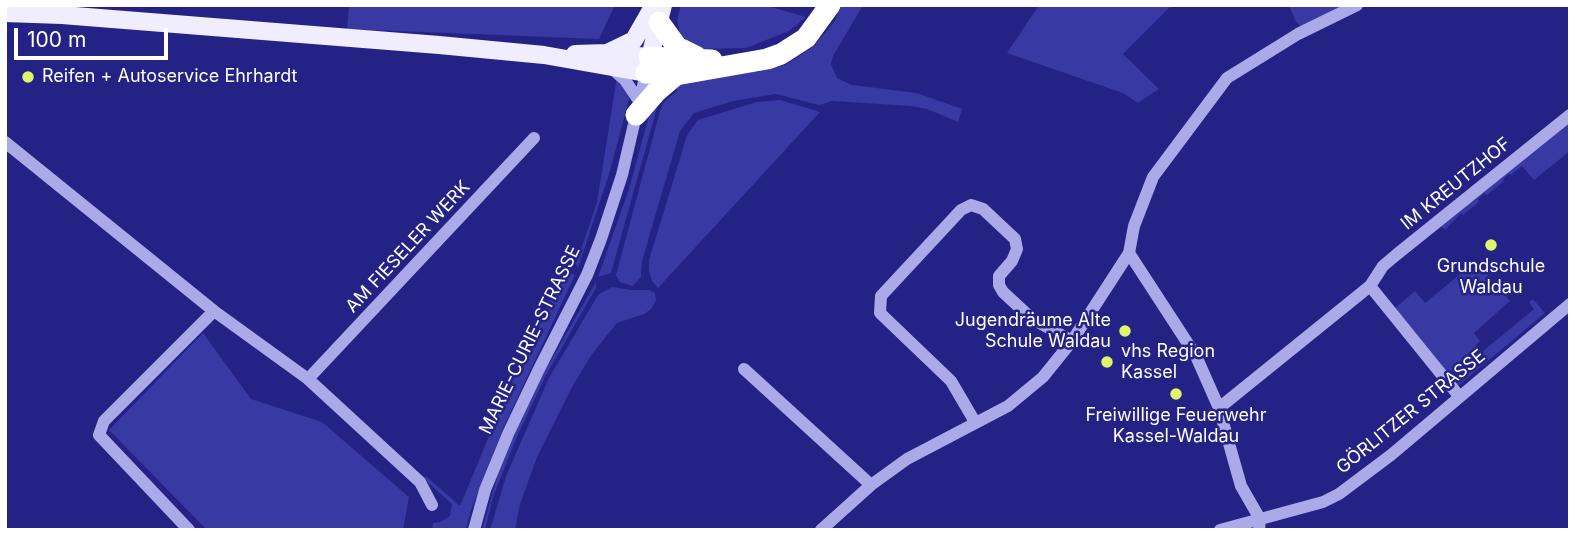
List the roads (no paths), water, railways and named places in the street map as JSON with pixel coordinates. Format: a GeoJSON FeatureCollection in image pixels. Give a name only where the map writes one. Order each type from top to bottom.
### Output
{"type":"FeatureCollection","features":[{"type":"Feature","properties":{"kind":"highway"},"geometry":{"type":"LineString","coordinates":[[647,65],[676,75],[767,59],[806,38],[830,5]]}},
{"type":"Feature","properties":{"kind":"highway"},"geometry":{"type":"LineString","coordinates":[[658,11],[677,47],[702,59]]}},
{"type":"Feature","properties":{"kind":"highway"},"geometry":{"type":"LineString","coordinates":[[647,65],[702,59],[742,64]]}},
{"type":"Feature","properties":{"kind":"highway"},"geometry":{"type":"LineString","coordinates":[[638,108],[676,75]]}},
{"type":"Feature","properties":{"kind":"main road"},"geometry":{"type":"LineString","coordinates":[[609,61],[634,40],[658,11]]}},
{"type":"Feature","properties":{"kind":"main road","name":"MARIE-CURIE-STRASSE"},"geometry":{"type":"LineString","coordinates":[[647,65],[658,11]]}},
{"type":"Feature","properties":{"kind":"main road"},"geometry":{"type":"LineString","coordinates":[[5,13],[62,15],[647,65]]}},
{"type":"Feature","properties":{"kind":"street"},"geometry":{"type":"LineString","coordinates":[[821,530],[871,485],[907,459],[1008,405],[1031,388],[1056,363],[1072,341],[1129,253],[1134,226],[1153,177],[1227,78],[1298,34],[1357,5]]}},
{"type":"Feature","properties":{"kind":"street"},"geometry":{"type":"LineString","coordinates":[[609,61],[625,80],[638,108]]}},
{"type":"Feature","properties":{"kind":"street","name":"MARIE-CURIE-STRASSE"},"geometry":{"type":"LineString","coordinates":[[474,530],[485,490],[508,434],[592,264],[622,174],[647,65]]}},
{"type":"Feature","properties":{"kind":"street","name":"IM KREUTZHOF"},"geometry":{"type":"LineString","coordinates":[[1219,408],[1370,286],[1383,266],[1396,255],[1570,115]]}},
{"type":"Feature","properties":{"kind":"street","name":"AM FIESELER WERK"},"geometry":{"type":"LineString","coordinates":[[308,379],[534,138]]}},
{"type":"Feature","properties":{"kind":"street"},"geometry":{"type":"LineString","coordinates":[[5,142],[214,311],[308,379],[419,482],[432,505]]}},
{"type":"Feature","properties":{"kind":"street"},"geometry":{"type":"LineString","coordinates":[[975,422],[951,381],[880,313],[881,296],[961,210],[971,205],[983,209],[1015,239],[1017,249],[1012,261],[999,276],[999,285],[1031,318],[1072,341]]}},
{"type":"Feature","properties":{"kind":"street"},"geometry":{"type":"LineString","coordinates":[[1129,253],[1196,356],[1219,408],[1241,486],[1259,524]]}},
{"type":"Feature","properties":{"kind":"street"},"geometry":{"type":"LineString","coordinates":[[1370,286],[1459,396]]}},
{"type":"Feature","properties":{"kind":"street","name":"GÖRLITZER STRASSE"},"geometry":{"type":"LineString","coordinates":[[1220,530],[1259,524],[1339,494],[1391,455],[1570,304]]}},
{"type":"Feature","properties":{"kind":"street"},"geometry":{"type":"LineString","coordinates":[[189,530],[99,435],[104,421],[214,311]]}},
{"type":"Feature","properties":{"kind":"street"},"geometry":{"type":"LineString","coordinates":[[744,369],[871,485]]}},
{"type":"Feature","properties":{"kind":"place","name":"Reifen + Autoservice Ehrhardt"},"geometry":{"type":"Point","coordinates":[28,77]}},
{"type":"Feature","properties":{"kind":"place","name":"Grundschule Waldau"},"geometry":{"type":"Point","coordinates":[1491,245]}},
{"type":"Feature","properties":{"kind":"place","name":"Jugendräume Alte Schule Waldau"},"geometry":{"type":"Point","coordinates":[1125,331]}},
{"type":"Feature","properties":{"kind":"place","name":"vhs Region Kassel"},"geometry":{"type":"Point","coordinates":[1107,362]}},
{"type":"Feature","properties":{"kind":"place","name":"Freiwillige Feuerwehr Kassel-Waldau"},"geometry":{"type":"Point","coordinates":[1176,394]}}]}
